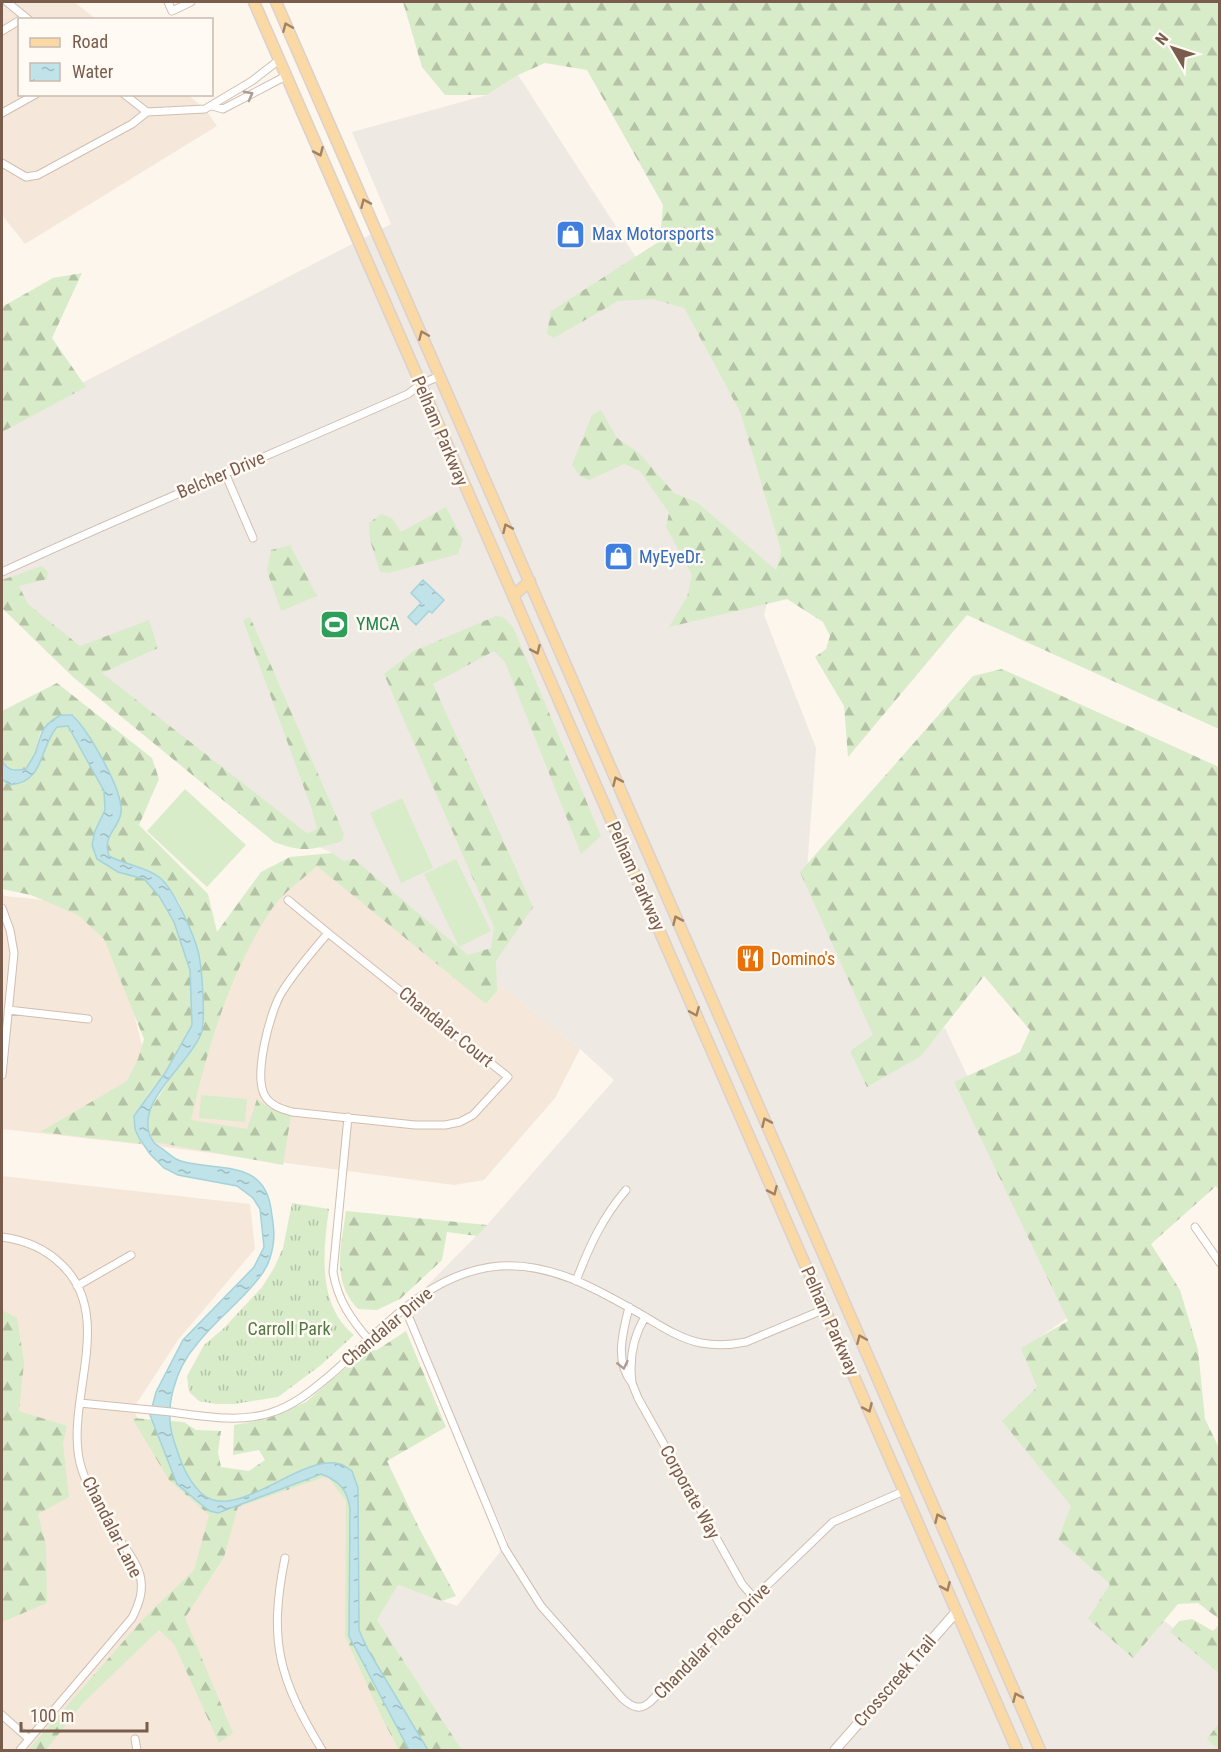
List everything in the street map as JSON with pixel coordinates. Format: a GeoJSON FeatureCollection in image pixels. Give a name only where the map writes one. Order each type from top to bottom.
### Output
{"type":"FeatureCollection","features":[{"type":"Feature","properties":{"kind":"main road","name":"Pelham Parkway"},"geometry":{"type":"LineString","coordinates":[[254,2],[1017,1750]]}},
{"type":"Feature","properties":{"kind":"main road","name":"Pelham Parkway"},"geometry":{"type":"LineString","coordinates":[[276,2],[1040,1750]]}},
{"type":"Feature","properties":{"kind":"main road"},"geometry":{"type":"LineString","coordinates":[[279,60],[297,52]]}},
{"type":"Feature","properties":{"kind":"main road"},"geometry":{"type":"LineString","coordinates":[[368,265],[388,257]]}},
{"type":"Feature","properties":{"kind":"main road"},"geometry":{"type":"LineString","coordinates":[[393,321],[413,313]]}},
{"type":"Feature","properties":{"kind":"main road"},"geometry":{"type":"LineString","coordinates":[[440,427],[460,420]]}},
{"type":"Feature","properties":{"kind":"main road"},"geometry":{"type":"LineString","coordinates":[[513,596],[530,581]]}},
{"type":"Feature","properties":{"kind":"main road"},"geometry":{"type":"LineString","coordinates":[[622,844],[641,835]]}},
{"type":"Feature","properties":{"kind":"main road"},"geometry":{"type":"LineString","coordinates":[[672,958],[691,950]]}},
{"type":"Feature","properties":{"kind":"main road"},"geometry":{"type":"LineString","coordinates":[[718,1064],[737,1055]]}},
{"type":"Feature","properties":{"kind":"main road"},"geometry":{"type":"LineString","coordinates":[[803,1260],[822,1251]]}},
{"type":"Feature","properties":{"kind":"main road"},"geometry":{"type":"LineString","coordinates":[[825,1309],[844,1300]]}},
{"type":"Feature","properties":{"kind":"main road"},"geometry":{"type":"LineString","coordinates":[[910,1505],[930,1499]]}},
{"type":"Feature","properties":{"kind":"main road"},"geometry":{"type":"LineString","coordinates":[[957,1611],[974,1598]]}},
{"type":"Feature","properties":{"kind":"street"},"geometry":{"type":"LineString","coordinates":[[7,2],[22,18]]}},
{"type":"Feature","properties":{"kind":"street"},"geometry":{"type":"LineString","coordinates":[[168,2],[172,11],[191,2]]}},
{"type":"Feature","properties":{"kind":"street"},"geometry":{"type":"LineString","coordinates":[[2,31],[18,22]]}},
{"type":"Feature","properties":{"kind":"street"},"geometry":{"type":"LineString","coordinates":[[2,163],[26,177],[38,175],[132,124],[147,112],[206,109],[227,94],[252,81],[279,60]]}},
{"type":"Feature","properties":{"kind":"street"},"geometry":{"type":"LineString","coordinates":[[212,106],[223,109],[286,76]]}},
{"type":"Feature","properties":{"kind":"street"},"geometry":{"type":"LineString","coordinates":[[2,113],[32,96]]}},
{"type":"Feature","properties":{"kind":"street"},"geometry":{"type":"LineString","coordinates":[[127,96],[147,112]]}},
{"type":"Feature","properties":{"kind":"street","name":"Belcher Drive"},"geometry":{"type":"LineString","coordinates":[[2,572],[225,472],[408,394],[421,384],[440,376]]}},
{"type":"Feature","properties":{"kind":"street"},"geometry":{"type":"LineString","coordinates":[[225,472],[253,538]]}},
{"type":"Feature","properties":{"kind":"street","name":"Chandalar Court"},"geometry":{"type":"LineString","coordinates":[[288,900],[508,1077],[478,1110],[466,1119],[453,1124],[415,1125],[284,1110],[265,1097],[262,1085],[265,1040],[274,1007],[292,978],[328,933]]}},
{"type":"Feature","properties":{"kind":"street"},"geometry":{"type":"LineString","coordinates":[[2,908],[10,930],[14,953],[2,1075]]}},
{"type":"Feature","properties":{"kind":"street"},"geometry":{"type":"LineString","coordinates":[[8,1011],[88,1019]]}},
{"type":"Feature","properties":{"kind":"street"},"geometry":{"type":"LineString","coordinates":[[348,1117],[333,1272],[337,1293],[345,1310],[369,1340]]}},
{"type":"Feature","properties":{"kind":"street"},"geometry":{"type":"LineString","coordinates":[[576,1281],[602,1221],[626,1191]]}},
{"type":"Feature","properties":{"kind":"street"},"geometry":{"type":"LineString","coordinates":[[1195,1227],[1220,1263]]}},
{"type":"Feature","properties":{"kind":"street","name":"Chandalar Lane"},"geometry":{"type":"LineString","coordinates":[[2,1237],[28,1242],[43,1249],[66,1269],[83,1298],[88,1321],[77,1439],[80,1461],[86,1482],[136,1565],[141,1583],[141,1598],[132,1618],[20,1750]]}},
{"type":"Feature","properties":{"kind":"street"},"geometry":{"type":"LineString","coordinates":[[78,1286],[131,1255]]}},
{"type":"Feature","properties":{"kind":"street","name":"Chandalar Drive"},"geometry":{"type":"LineString","coordinates":[[80,1403],[250,1418],[277,1411],[302,1398],[405,1308],[438,1284],[463,1274],[491,1267],[528,1267],[555,1273],[629,1307],[677,1335],[697,1342],[718,1345],[733,1345],[825,1309]]}},
{"type":"Feature","properties":{"kind":"street","name":"Corporate Way"},"geometry":{"type":"LineString","coordinates":[[629,1307],[621,1355],[623,1370],[742,1584],[754,1598]]}},
{"type":"Feature","properties":{"kind":"street","name":"Chandalar Place Drive"},"geometry":{"type":"LineString","coordinates":[[405,1308],[505,1549],[542,1606],[628,1703],[637,1708],[646,1706],[833,1522],[904,1491]]}},
{"type":"Feature","properties":{"kind":"street","name":"Corporate Way"},"geometry":{"type":"LineString","coordinates":[[632,1383],[632,1351],[645,1317]]}},
{"type":"Feature","properties":{"kind":"street"},"geometry":{"type":"LineString","coordinates":[[285,1558],[277,1604],[279,1654],[293,1700],[322,1750]]}},
{"type":"Feature","properties":{"kind":"street","name":"Crosscreek Trail"},"geometry":{"type":"LineString","coordinates":[[835,1750],[957,1611]]}},
{"type":"Feature","properties":{"kind":"street"},"geometry":{"type":"LineString","coordinates":[[2,1715],[29,1739]]}},
{"type":"Feature","properties":{"kind":"street"},"geometry":{"type":"LineString","coordinates":[[135,1739],[137,1750]]}},
{"type":"Feature","properties":{"kind":"shaded area"},"geometry":{"type":"Polygon","coordinates":[[[2,2],[74,2],[95,18],[18,18],[18,96],[189,96],[205,109],[217,126],[25,244],[2,215],[2,2]]]}},
{"type":"Feature","properties":{"kind":"shaded area"},"geometry":{"type":"Polygon","coordinates":[[[518,75],[650,279],[684,308],[740,412],[781,551],[764,615],[816,748],[807,870],[887,1043],[945,1028],[1077,1311],[1026,1347],[1079,1499],[1115,1582],[1219,1664],[1219,1750],[462,1750],[377,1620],[398,1585],[457,1606],[508,1542],[405,1308],[487,1225],[614,1080],[580,1049],[332,853],[305,840],[2,597],[2,424],[391,224],[352,132],[487,95],[518,75]]]}},
{"type":"Feature","properties":{"kind":"shaded area"},"geometry":{"type":"Polygon","coordinates":[[[332,853],[580,1049],[555,1098],[484,1180],[454,1185],[173,1148],[2,1129],[2,894],[107,907],[156,1101],[209,1027],[268,868],[332,853]]]}},
{"type":"Feature","properties":{"kind":"shaded area"},"geometry":{"type":"Polygon","coordinates":[[[2,1176],[250,1204],[255,1249],[178,1340],[133,1409],[170,1480],[327,1476],[352,1501],[417,1750],[2,1750],[2,1176]]]}},
{"type":"Feature","properties":{"kind":"green space"},"geometry":{"type":"Polygon","coordinates":[[[403,2],[1219,2],[1219,729],[967,615],[848,757],[844,706],[815,657],[826,649],[830,636],[823,622],[787,599],[669,627],[687,597],[692,575],[666,527],[669,513],[640,471],[624,464],[589,480],[580,476],[572,465],[592,415],[601,410],[617,438],[639,453],[674,493],[698,503],[776,570],[781,551],[740,412],[684,308],[653,299],[618,301],[554,338],[547,334],[551,311],[660,241],[663,205],[587,70],[545,63],[518,75],[487,95],[445,95],[422,67],[403,2]]]}},
{"type":"Feature","properties":{"kind":"green space"},"geometry":{"type":"Polygon","coordinates":[[[82,273],[52,338],[86,387],[2,432],[2,307],[53,278],[82,273]]]}},
{"type":"Feature","properties":{"kind":"green space"},"geometry":{"type":"Polygon","coordinates":[[[446,507],[463,540],[458,554],[389,573],[380,572],[370,540],[369,523],[381,514],[392,518],[401,532],[446,507]]]}},
{"type":"Feature","properties":{"kind":"green space"},"geometry":{"type":"Polygon","coordinates":[[[290,545],[317,596],[281,611],[267,571],[271,550],[290,545]]]}},
{"type":"Feature","properties":{"kind":"green space"},"geometry":{"type":"Polygon","coordinates":[[[42,566],[48,572],[47,579],[19,586],[28,604],[80,646],[149,620],[158,648],[102,673],[309,833],[317,829],[311,807],[243,620],[250,617],[344,834],[342,841],[308,849],[293,848],[274,842],[73,677],[2,608],[4,593],[2,580],[42,566]]]}},
{"type":"Feature","properties":{"kind":"green space"},"geometry":{"type":"Polygon","coordinates":[[[496,616],[503,617],[513,627],[601,836],[581,854],[505,662],[494,651],[433,684],[533,907],[496,961],[497,991],[486,1004],[317,866],[277,902],[244,957],[213,1037],[191,1120],[247,1129],[257,1099],[271,1109],[291,1115],[283,1165],[154,1142],[147,1125],[149,1112],[204,1025],[199,954],[179,902],[161,878],[146,869],[109,856],[107,849],[109,838],[121,813],[117,791],[96,747],[73,715],[40,733],[35,753],[26,769],[14,770],[6,766],[2,760],[2,711],[57,683],[152,758],[159,779],[139,825],[208,894],[217,932],[261,872],[290,857],[332,853],[344,861],[354,859],[468,955],[491,948],[494,927],[384,674],[414,651],[496,616]]]}},
{"type":"Feature","properties":{"kind":"green space"},"geometry":{"type":"Polygon","coordinates":[[[1002,669],[1219,767],[1219,1191],[1216,1186],[1151,1244],[1180,1290],[1198,1350],[1205,1419],[1219,1448],[1219,1619],[1198,1603],[1178,1604],[1133,1658],[1088,1619],[1110,1584],[1058,1539],[1071,1506],[1002,1421],[1037,1387],[1021,1348],[1068,1321],[954,1082],[1020,1052],[1030,1030],[984,976],[921,1056],[867,1087],[850,1051],[873,1035],[800,872],[973,676],[1002,669]]]}},
{"type":"Feature","properties":{"kind":"green space"},"geometry":{"type":"Polygon","coordinates":[[[68,726],[104,791],[105,810],[95,831],[118,872],[144,879],[159,896],[174,922],[190,970],[193,1025],[165,1073],[147,1095],[139,1138],[143,1144],[40,1132],[127,1081],[138,1059],[144,1039],[104,939],[78,915],[31,895],[2,889],[2,779],[10,785],[44,754],[49,737],[57,727],[68,726]]]}},
{"type":"Feature","properties":{"kind":"green space"},"geometry":{"type":"Polygon","coordinates":[[[185,789],[246,845],[207,887],[147,831],[185,789]]]}},
{"type":"Feature","properties":{"kind":"green space"},"geometry":{"type":"Polygon","coordinates":[[[402,798],[433,868],[401,883],[370,813],[402,798]]]}},
{"type":"Feature","properties":{"kind":"green space"},"geometry":{"type":"Polygon","coordinates":[[[456,859],[491,931],[459,947],[424,874],[456,859]]]}},
{"type":"Feature","properties":{"kind":"green space"},"geometry":{"type":"Polygon","coordinates":[[[201,1095],[247,1099],[245,1122],[199,1118],[201,1095]]]}},
{"type":"Feature","properties":{"kind":"green space","name":"Carroll Park"},"geometry":{"type":"Polygon","coordinates":[[[292,1203],[329,1209],[325,1242],[325,1276],[328,1293],[342,1323],[354,1335],[321,1365],[278,1397],[234,1404],[199,1401],[189,1392],[187,1376],[204,1345],[224,1328],[262,1287],[274,1268],[283,1248],[292,1203]]]}},
{"type":"Feature","properties":{"kind":"green space"},"geometry":{"type":"Polygon","coordinates":[[[346,1211],[487,1225],[477,1236],[447,1232],[442,1260],[400,1299],[377,1310],[358,1309],[344,1287],[341,1275],[340,1250],[346,1211]]]}},
{"type":"Feature","properties":{"kind":"green space"},"geometry":{"type":"Polygon","coordinates":[[[2,1310],[17,1318],[24,1362],[19,1411],[67,1426],[63,1444],[69,1497],[38,1514],[46,1545],[47,1603],[2,1622],[2,1310]]]}},
{"type":"Feature","properties":{"kind":"green space"},"geometry":{"type":"Polygon","coordinates":[[[406,1331],[446,1427],[387,1461],[420,1530],[456,1596],[442,1601],[398,1585],[377,1620],[462,1750],[399,1750],[383,1720],[345,1636],[346,1501],[327,1476],[238,1507],[224,1557],[185,1618],[233,1733],[219,1743],[174,1644],[159,1630],[83,1703],[46,1750],[28,1750],[144,1618],[194,1570],[209,1515],[169,1480],[132,1418],[184,1422],[196,1430],[221,1431],[218,1452],[221,1467],[249,1471],[265,1460],[259,1450],[233,1455],[234,1425],[267,1419],[306,1402],[365,1351],[377,1350],[406,1331]]]}},
{"type":"Feature","properties":{"kind":"green space"},"geometry":{"type":"Polygon","coordinates":[[[1192,1619],[1213,1631],[1219,1625],[1219,1673],[1170,1632],[1179,1621],[1192,1619]]]}},
{"type":"Feature","properties":{"kind":"green space"},"geometry":{"type":"Polygon","coordinates":[[[1219,1723],[1219,1750],[1207,1739],[1219,1723]]]}},
{"type":"Feature","properties":{"kind":"water"},"geometry":{"type":"Polygon","coordinates":[[[423,580],[444,600],[416,625],[408,617],[421,603],[411,593],[423,580]]]}},
{"type":"Feature","properties":{"kind":"water"},"geometry":{"type":"Polygon","coordinates":[[[61,715],[72,715],[79,723],[104,761],[117,791],[121,813],[109,838],[107,849],[109,856],[147,870],[165,883],[183,913],[199,955],[203,1007],[201,1034],[195,1046],[155,1099],[149,1113],[148,1127],[153,1141],[179,1160],[249,1174],[267,1193],[274,1228],[272,1251],[266,1268],[197,1344],[177,1377],[170,1416],[174,1441],[187,1475],[201,1493],[215,1500],[232,1500],[250,1495],[307,1468],[324,1463],[340,1464],[352,1471],[358,1488],[359,1630],[368,1650],[428,1750],[409,1750],[349,1636],[350,1508],[347,1496],[341,1487],[321,1474],[218,1513],[210,1511],[177,1484],[150,1415],[156,1392],[183,1340],[254,1267],[264,1247],[260,1209],[253,1198],[237,1186],[178,1175],[164,1168],[150,1154],[135,1129],[134,1116],[165,1073],[192,1025],[190,970],[174,922],[159,896],[144,879],[118,872],[97,859],[92,845],[95,831],[105,810],[104,791],[68,726],[57,727],[51,735],[40,763],[30,778],[10,785],[2,779],[2,760],[11,769],[26,769],[35,753],[43,730],[61,715]]]}},
{"type":"Feature","properties":{"kind":"place","name":"Max Motorsports"},"geometry":{"type":"Point","coordinates":[571,234]}},
{"type":"Feature","properties":{"kind":"place","name":"MyEyeDr."},"geometry":{"type":"Point","coordinates":[618,557]}},
{"type":"Feature","properties":{"kind":"place","name":"YMCA"},"geometry":{"type":"Point","coordinates":[335,624]}},
{"type":"Feature","properties":{"kind":"place","name":"Domino's"},"geometry":{"type":"Point","coordinates":[750,959]}}]}
